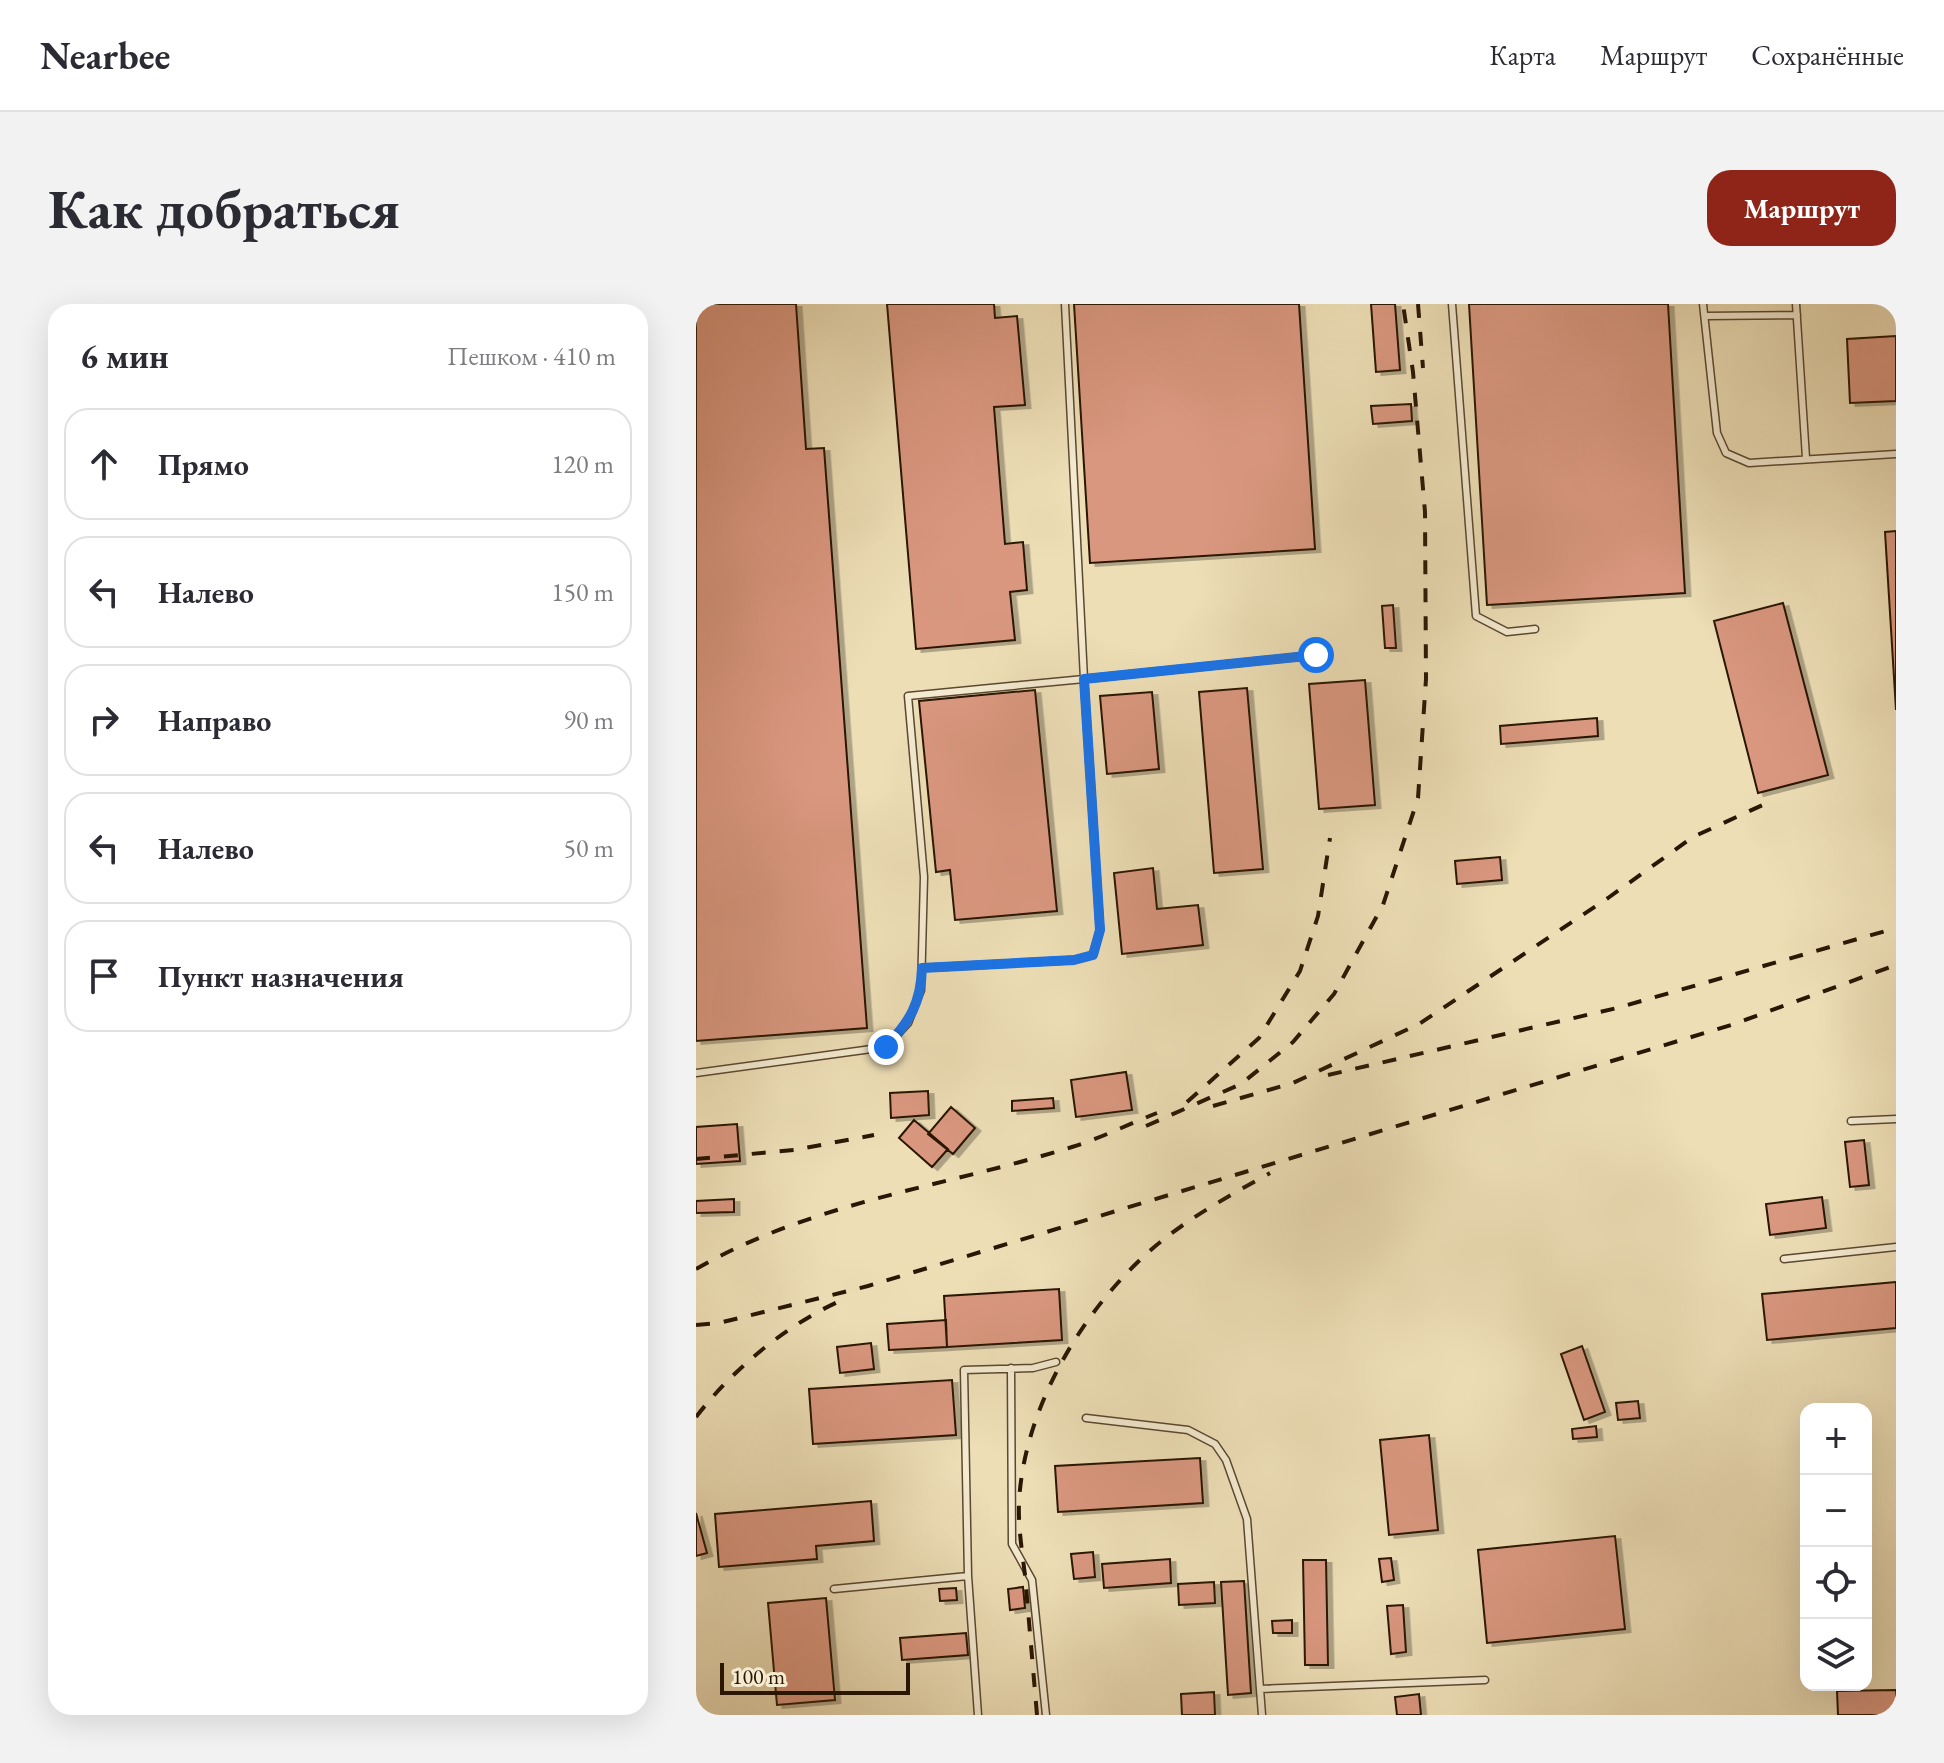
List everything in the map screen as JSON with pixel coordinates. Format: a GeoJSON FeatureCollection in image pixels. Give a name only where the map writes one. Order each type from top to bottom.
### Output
{"type":"FeatureCollection","features":[{"type":"Feature","properties":{"kind":"lane"},"geometry":{"type":"LineString","coordinates":[[922,968],[1074,960],[1093,955],[1100,930],[1065,304]]}},
{"type":"Feature","properties":{"kind":"lane"},"geometry":{"type":"LineString","coordinates":[[1452,304],[1476,616],[1507,632],[1535,629]]}},
{"type":"Feature","properties":{"kind":"lane"},"geometry":{"type":"LineString","coordinates":[[1703,304],[1717,433],[1726,453],[1749,463],[1896,454]]}},
{"type":"Feature","properties":{"kind":"lane"},"geometry":{"type":"LineString","coordinates":[[1796,304],[1806,458]]}},
{"type":"Feature","properties":{"kind":"lane"},"geometry":{"type":"LineString","coordinates":[[1706,316],[1797,315]]}},
{"type":"Feature","properties":{"kind":"lane"},"geometry":{"type":"LineString","coordinates":[[696,1073],[886,1047],[908,1023],[921,990],[924,877],[908,696],[1316,655]]}},
{"type":"Feature","properties":{"kind":"lane"},"geometry":{"type":"LineString","coordinates":[[1851,1121],[1896,1119]]}},
{"type":"Feature","properties":{"kind":"lane"},"geometry":{"type":"LineString","coordinates":[[1784,1259],[1896,1247]]}},
{"type":"Feature","properties":{"kind":"lane"},"geometry":{"type":"LineString","coordinates":[[978,1715],[968,1576],[964,1370],[1033,1368],[1056,1362]]}},
{"type":"Feature","properties":{"kind":"lane"},"geometry":{"type":"LineString","coordinates":[[1011,1368],[1012,1544],[1032,1580],[1046,1715]]}},
{"type":"Feature","properties":{"kind":"lane"},"geometry":{"type":"LineString","coordinates":[[1086,1418],[1188,1430],[1215,1444],[1226,1460],[1247,1519],[1262,1715]]}},
{"type":"Feature","properties":{"kind":"lane"},"geometry":{"type":"LineString","coordinates":[[834,1589],[968,1576]]}},
{"type":"Feature","properties":{"kind":"lane"},"geometry":{"type":"LineString","coordinates":[[1260,1689],[1485,1680]]}},
{"type":"Feature","properties":{"kind":"building"},"geometry":{"type":"Polygon","coordinates":[[[696,304],[796,304],[806,449],[824,448],[867,1028],[696,1041],[696,304]]]}},
{"type":"Feature","properties":{"kind":"building"},"geometry":{"type":"Polygon","coordinates":[[[887,304],[994,304],[995,318],[1017,316],[1025,405],[994,407],[1005,544],[1023,542],[1027,590],[1010,592],[1015,640],[916,649],[887,304]]]}},
{"type":"Feature","properties":{"kind":"building"},"geometry":{"type":"Polygon","coordinates":[[[1074,304],[1299,304],[1315,549],[1090,563],[1074,304]]]}},
{"type":"Feature","properties":{"kind":"building"},"geometry":{"type":"Polygon","coordinates":[[[1371,304],[1395,304],[1400,370],[1376,372],[1371,304]]]}},
{"type":"Feature","properties":{"kind":"building"},"geometry":{"type":"Polygon","coordinates":[[[1469,304],[1668,304],[1685,593],[1487,605],[1469,304]]]}},
{"type":"Feature","properties":{"kind":"building"},"geometry":{"type":"Polygon","coordinates":[[[1896,336],[1896,401],[1850,403],[1847,339],[1896,336]]]}},
{"type":"Feature","properties":{"kind":"building"},"geometry":{"type":"Polygon","coordinates":[[[1411,404],[1412,421],[1373,424],[1371,406],[1411,404]]]}},
{"type":"Feature","properties":{"kind":"building"},"geometry":{"type":"Polygon","coordinates":[[[1896,531],[1896,710],[1885,532],[1896,531]]]}},
{"type":"Feature","properties":{"kind":"building"},"geometry":{"type":"Polygon","coordinates":[[[1783,603],[1828,775],[1758,793],[1714,621],[1783,603]]]}},
{"type":"Feature","properties":{"kind":"building"},"geometry":{"type":"Polygon","coordinates":[[[1393,605],[1396,648],[1385,648],[1382,606],[1393,605]]]}},
{"type":"Feature","properties":{"kind":"building"},"geometry":{"type":"Polygon","coordinates":[[[1365,680],[1375,805],[1319,809],[1309,684],[1365,680]]]}},
{"type":"Feature","properties":{"kind":"building"},"geometry":{"type":"Polygon","coordinates":[[[1247,688],[1263,869],[1214,873],[1199,692],[1247,688]]]}},
{"type":"Feature","properties":{"kind":"building"},"geometry":{"type":"Polygon","coordinates":[[[1035,690],[1057,911],[955,920],[950,870],[936,872],[919,701],[1035,690]]]}},
{"type":"Feature","properties":{"kind":"building"},"geometry":{"type":"Polygon","coordinates":[[[1152,692],[1159,769],[1107,774],[1100,696],[1152,692]]]}},
{"type":"Feature","properties":{"kind":"building"},"geometry":{"type":"Polygon","coordinates":[[[1597,718],[1598,736],[1501,744],[1500,726],[1597,718]]]}},
{"type":"Feature","properties":{"kind":"building"},"geometry":{"type":"Polygon","coordinates":[[[1500,857],[1502,880],[1457,884],[1455,861],[1500,857]]]}},
{"type":"Feature","properties":{"kind":"building"},"geometry":{"type":"Polygon","coordinates":[[[1153,868],[1157,909],[1198,905],[1203,945],[1122,954],[1114,873],[1153,868]]]}},
{"type":"Feature","properties":{"kind":"building"},"geometry":{"type":"Polygon","coordinates":[[[1126,1072],[1132,1110],[1076,1117],[1071,1080],[1126,1072]]]}},
{"type":"Feature","properties":{"kind":"building"},"geometry":{"type":"Polygon","coordinates":[[[928,1091],[929,1115],[891,1118],[890,1093],[928,1091]]]}},
{"type":"Feature","properties":{"kind":"building"},"geometry":{"type":"Polygon","coordinates":[[[1053,1098],[1054,1108],[1012,1111],[1012,1101],[1053,1098]]]}},
{"type":"Feature","properties":{"kind":"building"},"geometry":{"type":"Polygon","coordinates":[[[951,1107],[975,1128],[953,1154],[928,1134],[951,1107]]]}},
{"type":"Feature","properties":{"kind":"building"},"geometry":{"type":"Polygon","coordinates":[[[914,1120],[948,1149],[932,1167],[899,1138],[914,1120]]]}},
{"type":"Feature","properties":{"kind":"building"},"geometry":{"type":"Polygon","coordinates":[[[737,1124],[740,1161],[696,1164],[696,1127],[737,1124]]]}},
{"type":"Feature","properties":{"kind":"building"},"geometry":{"type":"Polygon","coordinates":[[[1864,1140],[1869,1185],[1850,1187],[1845,1142],[1864,1140]]]}},
{"type":"Feature","properties":{"kind":"building"},"geometry":{"type":"Polygon","coordinates":[[[1822,1197],[1826,1228],[1770,1235],[1766,1204],[1822,1197]]]}},
{"type":"Feature","properties":{"kind":"building"},"geometry":{"type":"Polygon","coordinates":[[[734,1199],[734,1212],[696,1213],[696,1201],[734,1199]]]}},
{"type":"Feature","properties":{"kind":"building"},"geometry":{"type":"Polygon","coordinates":[[[1896,1282],[1896,1328],[1767,1340],[1762,1294],[1896,1282]]]}},
{"type":"Feature","properties":{"kind":"building"},"geometry":{"type":"Polygon","coordinates":[[[1059,1289],[1062,1340],[947,1347],[944,1296],[1059,1289]]]}},
{"type":"Feature","properties":{"kind":"building"},"geometry":{"type":"Polygon","coordinates":[[[946,1320],[947,1347],[889,1350],[887,1324],[946,1320]]]}},
{"type":"Feature","properties":{"kind":"building"},"geometry":{"type":"Polygon","coordinates":[[[871,1343],[874,1369],[840,1373],[837,1347],[871,1343]]]}},
{"type":"Feature","properties":{"kind":"building"},"geometry":{"type":"Polygon","coordinates":[[[1582,1346],[1605,1412],[1584,1420],[1561,1354],[1582,1346]]]}},
{"type":"Feature","properties":{"kind":"building"},"geometry":{"type":"Polygon","coordinates":[[[952,1380],[956,1435],[813,1444],[809,1389],[952,1380]]]}},
{"type":"Feature","properties":{"kind":"building"},"geometry":{"type":"Polygon","coordinates":[[[1638,1401],[1640,1418],[1618,1420],[1616,1403],[1638,1401]]]}},
{"type":"Feature","properties":{"kind":"building"},"geometry":{"type":"Polygon","coordinates":[[[1596,1426],[1597,1437],[1573,1439],[1572,1429],[1596,1426]]]}},
{"type":"Feature","properties":{"kind":"building"},"geometry":{"type":"Polygon","coordinates":[[[1429,1435],[1438,1530],[1389,1535],[1380,1440],[1429,1435]]]}},
{"type":"Feature","properties":{"kind":"building"},"geometry":{"type":"Polygon","coordinates":[[[1200,1458],[1203,1503],[1058,1512],[1055,1466],[1200,1458]]]}},
{"type":"Feature","properties":{"kind":"building"},"geometry":{"type":"Polygon","coordinates":[[[871,1501],[874,1541],[816,1546],[817,1559],[719,1567],[715,1514],[871,1501]]]}},
{"type":"Feature","properties":{"kind":"building"},"geometry":{"type":"Polygon","coordinates":[[[696,1513],[707,1553],[696,1556],[696,1513]]]}},
{"type":"Feature","properties":{"kind":"building"},"geometry":{"type":"Polygon","coordinates":[[[1615,1536],[1625,1629],[1487,1643],[1478,1550],[1615,1536]]]}},
{"type":"Feature","properties":{"kind":"building"},"geometry":{"type":"Polygon","coordinates":[[[1093,1552],[1095,1577],[1074,1579],[1071,1554],[1093,1552]]]}},
{"type":"Feature","properties":{"kind":"building"},"geometry":{"type":"Polygon","coordinates":[[[1391,1558],[1394,1580],[1382,1582],[1379,1559],[1391,1558]]]}},
{"type":"Feature","properties":{"kind":"building"},"geometry":{"type":"Polygon","coordinates":[[[1170,1559],[1171,1583],[1104,1588],[1102,1564],[1170,1559]]]}},
{"type":"Feature","properties":{"kind":"building"},"geometry":{"type":"Polygon","coordinates":[[[1303,1560],[1326,1560],[1328,1665],[1305,1665],[1303,1560]]]}},
{"type":"Feature","properties":{"kind":"building"},"geometry":{"type":"Polygon","coordinates":[[[1244,1581],[1251,1693],[1228,1695],[1221,1582],[1244,1581]]]}},
{"type":"Feature","properties":{"kind":"building"},"geometry":{"type":"Polygon","coordinates":[[[1214,1582],[1215,1603],[1179,1605],[1178,1584],[1214,1582]]]}},
{"type":"Feature","properties":{"kind":"building"},"geometry":{"type":"Polygon","coordinates":[[[1023,1587],[1025,1608],[1010,1610],[1008,1589],[1023,1587]]]}},
{"type":"Feature","properties":{"kind":"building"},"geometry":{"type":"Polygon","coordinates":[[[956,1588],[957,1600],[940,1601],[939,1589],[956,1588]]]}},
{"type":"Feature","properties":{"kind":"building"},"geometry":{"type":"Polygon","coordinates":[[[826,1598],[835,1700],[777,1705],[768,1603],[826,1598]]]}},
{"type":"Feature","properties":{"kind":"building"},"geometry":{"type":"Polygon","coordinates":[[[1403,1605],[1406,1652],[1391,1654],[1387,1606],[1403,1605]]]}},
{"type":"Feature","properties":{"kind":"building"},"geometry":{"type":"Polygon","coordinates":[[[1292,1620],[1292,1633],[1273,1633],[1272,1621],[1292,1620]]]}},
{"type":"Feature","properties":{"kind":"building"},"geometry":{"type":"Polygon","coordinates":[[[966,1633],[968,1655],[902,1660],[900,1638],[966,1633]]]}},
{"type":"Feature","properties":{"kind":"building"},"geometry":{"type":"Polygon","coordinates":[[[1896,1690],[1896,1715],[1838,1715],[1837,1691],[1896,1690]]]}},
{"type":"Feature","properties":{"kind":"building"},"geometry":{"type":"Polygon","coordinates":[[[1214,1692],[1215,1715],[1182,1715],[1181,1694],[1214,1692]]]}},
{"type":"Feature","properties":{"kind":"building"},"geometry":{"type":"Polygon","coordinates":[[[1419,1694],[1421,1715],[1397,1715],[1395,1697],[1419,1694]]]}},
{"type":"Feature","properties":{"kind":"railway"},"geometry":{"type":"LineString","coordinates":[[1146,1126],[1241,1084],[1293,1042],[1334,994],[1383,905],[1418,798],[1426,679],[1425,512],[1413,372],[1403,304]]}},
{"type":"Feature","properties":{"kind":"railway"},"geometry":{"type":"LineString","coordinates":[[1418,304],[1423,368]]}},
{"type":"Feature","properties":{"kind":"railway"},"geometry":{"type":"LineString","coordinates":[[1213,1106],[1293,1083],[1419,1024],[1608,898],[1693,837],[1767,803]]}},
{"type":"Feature","properties":{"kind":"railway"},"geometry":{"type":"LineString","coordinates":[[1187,1102],[1259,1038],[1300,971],[1318,916],[1330,838]]}},
{"type":"Feature","properties":{"kind":"railway"},"geometry":{"type":"LineString","coordinates":[[1328,1075],[1617,1008],[1896,928]]}},
{"type":"Feature","properties":{"kind":"railway"},"geometry":{"type":"LineString","coordinates":[[696,1325],[719,1323],[868,1286],[1731,1025],[1896,965]]}},
{"type":"Feature","properties":{"kind":"railway"},"geometry":{"type":"LineString","coordinates":[[696,1269],[741,1246],[834,1211],[1072,1147],[1157,1113]]}},
{"type":"Feature","properties":{"kind":"railway"},"geometry":{"type":"LineString","coordinates":[[696,1159],[794,1150],[874,1135]]}},
{"type":"Feature","properties":{"kind":"railway"},"geometry":{"type":"LineString","coordinates":[[1037,1715],[1019,1502],[1023,1467],[1045,1397],[1080,1331],[1126,1274],[1180,1227],[1270,1173]]}},
{"type":"Feature","properties":{"kind":"railway"},"geometry":{"type":"LineString","coordinates":[[696,1417],[727,1382],[762,1350],[801,1322],[842,1300]]}},
{"type":"Feature","properties":{"kind":"route"},"geometry":{"type":"LineString","coordinates":[[886,1047],[908,1023],[921,990],[922,968],[1074,960],[1093,955],[1100,930],[1084,679],[1316,655]]}}]}
